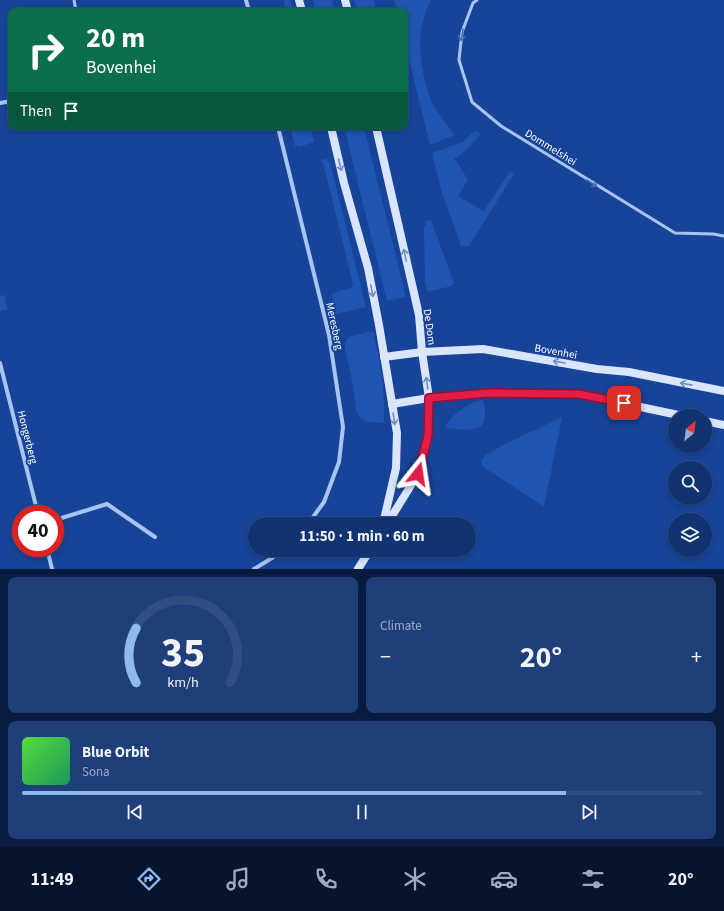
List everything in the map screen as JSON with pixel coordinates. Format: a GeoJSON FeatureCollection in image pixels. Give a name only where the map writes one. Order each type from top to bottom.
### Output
{"type":"FeatureCollection","features":[{"type":"Feature","properties":{"kind":"street","name":"Meresberg"},"geometry":{"type":"LineString","coordinates":[[279,130],[329,335],[343,427],[340,462],[324,502],[313,517]]}},
{"type":"Feature","properties":{"kind":"street"},"geometry":{"type":"LineString","coordinates":[[332,130],[344,183],[368,268],[396,433],[396,468],[385,517]]}},
{"type":"Feature","properties":{"kind":"street","name":"De Dom"},"geometry":{"type":"LineString","coordinates":[[377,130],[418,315],[429,398],[428,436],[418,474],[391,517]]}},
{"type":"Feature","properties":{"kind":"street","name":"Bovenhei"},"geometry":{"type":"LineString","coordinates":[[384,357],[422,352],[483,349],[597,369],[628,372],[724,391]]}},
{"type":"Feature","properties":{"kind":"street","name":"Hongerberg"},"geometry":{"type":"LineString","coordinates":[[0,364],[36,505]]}},
{"type":"Feature","properties":{"kind":"street"},"geometry":{"type":"LineString","coordinates":[[392,404],[429,398],[488,393],[579,394],[668,413]]}},
{"type":"Feature","properties":{"kind":"street"},"geometry":{"type":"LineString","coordinates":[[712,422],[724,425]]}},
{"type":"Feature","properties":{"kind":"street"},"geometry":{"type":"LineString","coordinates":[[64,517],[107,504],[155,537]]}},
{"type":"Feature","properties":{"kind":"street"},"geometry":{"type":"LineString","coordinates":[[49,557],[52,569]]}},
{"type":"Feature","properties":{"kind":"street"},"geometry":{"type":"LineString","coordinates":[[254,569],[273,557]]}},
{"type":"Feature","properties":{"kind":"street"},"geometry":{"type":"LineString","coordinates":[[358,569],[366,557]]}},
{"type":"Feature","properties":{"kind":"lane","name":"Dommelshei"},"geometry":{"type":"LineString","coordinates":[[477,0],[473,3],[462,32],[459,60],[472,102],[501,126],[675,233],[713,234],[724,236]]}},
{"type":"Feature","properties":{"kind":"shaded area"},"geometry":{"type":"Polygon","coordinates":[[[284,0],[290,0],[292,8],[285,8],[284,0]]]}},
{"type":"Feature","properties":{"kind":"shaded area"},"geometry":{"type":"Polygon","coordinates":[[[313,0],[332,0],[334,8],[314,8],[313,0]]]}},
{"type":"Feature","properties":{"kind":"shaded area"},"geometry":{"type":"Polygon","coordinates":[[[354,0],[374,0],[375,8],[356,8],[354,0]]]}},
{"type":"Feature","properties":{"kind":"shaded area"},"geometry":{"type":"Polygon","coordinates":[[[394,0],[431,0],[426,10],[421,31],[421,63],[431,100],[455,135],[430,145],[408,55],[408,8],[396,8],[394,0]]]}},
{"type":"Feature","properties":{"kind":"shaded area"},"geometry":{"type":"Polygon","coordinates":[[[291,130],[311,130],[314,142],[299,147],[295,146],[291,130]]]}},
{"type":"Feature","properties":{"kind":"shaded area"},"geometry":{"type":"Polygon","coordinates":[[[345,130],[365,130],[406,297],[387,301],[345,130]]]}},
{"type":"Feature","properties":{"kind":"shaded area"},"geometry":{"type":"Polygon","coordinates":[[[475,131],[481,134],[465,151],[454,159],[468,180],[458,196],[484,211],[510,171],[514,174],[469,246],[461,246],[442,193],[432,153],[462,142],[475,131]]]}},
{"type":"Feature","properties":{"kind":"shaded area"},"geometry":{"type":"Polygon","coordinates":[[[327,158],[328,162],[330,162],[366,307],[336,314],[332,295],[333,293],[351,288],[353,284],[323,163],[320,160],[327,158]]]}},
{"type":"Feature","properties":{"kind":"shaded area"},"geometry":{"type":"Polygon","coordinates":[[[431,220],[454,283],[452,286],[427,292],[425,281],[424,226],[426,226],[425,221],[431,220]]]}},
{"type":"Feature","properties":{"kind":"shaded area"},"geometry":{"type":"Polygon","coordinates":[[[0,296],[5,296],[7,309],[0,311],[0,296]]]}},
{"type":"Feature","properties":{"kind":"shaded area"},"geometry":{"type":"Polygon","coordinates":[[[373,331],[382,376],[384,394],[384,423],[367,421],[358,415],[345,349],[347,339],[351,336],[373,331]]]}},
{"type":"Feature","properties":{"kind":"shaded area"},"geometry":{"type":"Polygon","coordinates":[[[483,400],[485,408],[482,425],[472,430],[446,428],[446,425],[457,413],[470,404],[483,400]]]}},
{"type":"Feature","properties":{"kind":"shaded area"},"geometry":{"type":"Polygon","coordinates":[[[562,417],[544,507],[482,466],[481,460],[486,455],[501,446],[562,417]]]}},
{"type":"Feature","properties":{"kind":"route"},"geometry":{"type":"LineString","coordinates":[[418,474],[428,436],[429,398],[488,393],[579,394],[624,403]]}}]}
